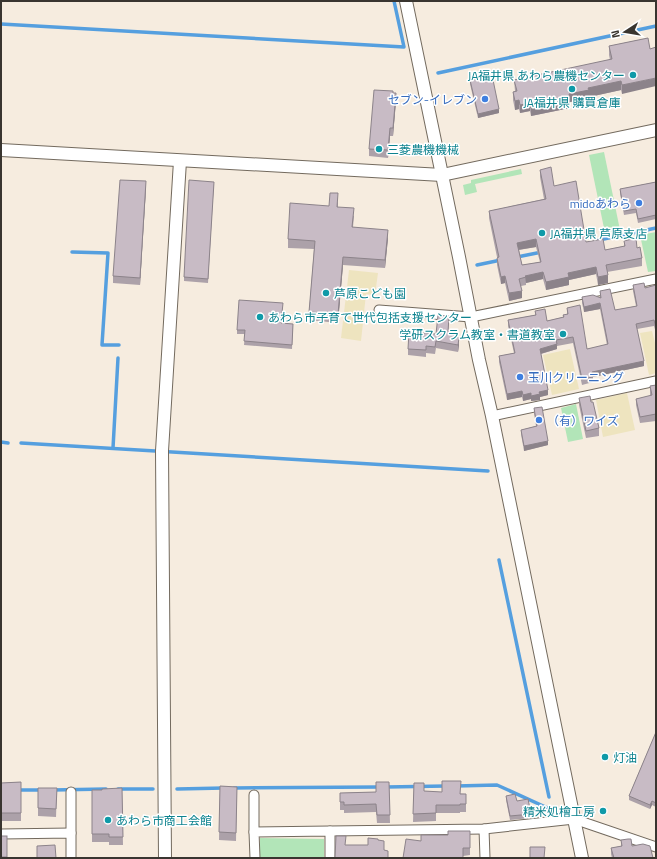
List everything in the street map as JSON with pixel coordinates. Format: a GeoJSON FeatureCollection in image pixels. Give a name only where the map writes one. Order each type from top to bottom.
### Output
{"type":"FeatureCollection","features":[{"type":"Feature","properties":{"kind":"street"},"geometry":{"type":"LineString","coordinates":[[406,1],[582,858]]}},
{"type":"Feature","properties":{"kind":"street"},"geometry":{"type":"LineString","coordinates":[[1,150],[180,161],[442,174],[656,130]]}},
{"type":"Feature","properties":{"kind":"street"},"geometry":{"type":"LineString","coordinates":[[165,858],[162,451],[180,161]]}},
{"type":"Feature","properties":{"kind":"street"},"geometry":{"type":"LineString","coordinates":[[379,310],[471,317],[656,279]]}},
{"type":"Feature","properties":{"kind":"street"},"geometry":{"type":"LineString","coordinates":[[492,416],[656,381]]}},
{"type":"Feature","properties":{"kind":"street"},"geometry":{"type":"LineString","coordinates":[[71,792],[71,858]]}},
{"type":"Feature","properties":{"kind":"street"},"geometry":{"type":"LineString","coordinates":[[254,795],[254,858]]}},
{"type":"Feature","properties":{"kind":"street"},"geometry":{"type":"LineString","coordinates":[[254,832],[484,829],[574,819],[656,847]]}},
{"type":"Feature","properties":{"kind":"street"},"geometry":{"type":"LineString","coordinates":[[484,829],[485,858]]}},
{"type":"Feature","properties":{"kind":"street"},"geometry":{"type":"LineString","coordinates":[[330,832],[330,858]]}},
{"type":"Feature","properties":{"kind":"street"},"geometry":{"type":"LineString","coordinates":[[1,834],[71,833]]}},
{"type":"Feature","properties":{"kind":"green space"},"geometry":{"type":"Polygon","coordinates":[[[604,152],[620,230],[605,233],[589,155],[604,152]]]}},
{"type":"Feature","properties":{"kind":"green space"},"geometry":{"type":"Polygon","coordinates":[[[521,169],[522,174],[475,184],[477,192],[465,195],[463,185],[471,183],[471,180],[521,169]]]}},
{"type":"Feature","properties":{"kind":"green space"},"geometry":{"type":"Polygon","coordinates":[[[656,232],[656,271],[648,272],[640,235],[656,232]]]}},
{"type":"Feature","properties":{"kind":"green space"},"geometry":{"type":"Polygon","coordinates":[[[576,404],[583,439],[568,442],[561,408],[576,404]]]}},
{"type":"Feature","properties":{"kind":"green space"},"geometry":{"type":"Polygon","coordinates":[[[260,838],[324,839],[324,858],[260,858],[260,838]]]}},
{"type":"Feature","properties":{"kind":"sand"},"geometry":{"type":"Polygon","coordinates":[[[349,270],[378,273],[375,295],[366,294],[361,341],[341,338],[349,270]]]}},
{"type":"Feature","properties":{"kind":"sand"},"geometry":{"type":"Polygon","coordinates":[[[652,331],[656,347],[656,373],[649,375],[640,333],[652,331]]]}},
{"type":"Feature","properties":{"kind":"sand"},"geometry":{"type":"Polygon","coordinates":[[[570,349],[579,389],[552,395],[543,355],[570,349]]]}},
{"type":"Feature","properties":{"kind":"sand"},"geometry":{"type":"Polygon","coordinates":[[[627,393],[635,430],[603,437],[596,400],[627,393]]]}},
{"type":"Feature","properties":{"kind":"building"},"geometry":{"type":"Polygon","coordinates":[[[648,38],[650,49],[656,47],[656,78],[622,85],[621,81],[588,88],[589,90],[569,94],[570,99],[531,108],[530,103],[520,105],[519,100],[515,101],[513,92],[517,91],[514,80],[612,59],[609,46],[648,38]]]}},
{"type":"Feature","properties":{"kind":"building","name":"セブン-イレブン"},"geometry":{"type":"Polygon","coordinates":[[[492,75],[499,109],[478,114],[470,80],[492,75]]]}},
{"type":"Feature","properties":{"kind":"building"},"geometry":{"type":"Polygon","coordinates":[[[374,90],[393,91],[393,93],[396,93],[393,128],[390,128],[388,150],[369,149],[374,90]]]}},
{"type":"Feature","properties":{"kind":"building"},"geometry":{"type":"Polygon","coordinates":[[[551,167],[554,186],[576,181],[586,242],[603,239],[605,250],[625,246],[624,241],[636,238],[637,248],[640,247],[642,258],[606,265],[608,275],[598,277],[596,267],[568,273],[569,277],[546,282],[543,272],[525,276],[526,277],[519,279],[522,291],[509,293],[505,276],[501,277],[497,258],[499,257],[489,211],[546,199],[540,170],[551,167]],[[536,239],[517,243],[522,265],[541,262],[536,239]]]}},
{"type":"Feature","properties":{"kind":"building"},"geometry":{"type":"Polygon","coordinates":[[[120,180],[146,181],[140,278],[113,276],[120,180]]]}},
{"type":"Feature","properties":{"kind":"building"},"geometry":{"type":"Polygon","coordinates":[[[189,180],[214,182],[208,279],[184,277],[189,180]]]}},
{"type":"Feature","properties":{"kind":"building","name":"midoあわら"},"geometry":{"type":"Polygon","coordinates":[[[656,182],[656,215],[638,219],[636,209],[624,211],[620,189],[656,182]]]}},
{"type":"Feature","properties":{"kind":"building"},"geometry":{"type":"Polygon","coordinates":[[[330,193],[338,193],[337,207],[354,208],[352,227],[388,230],[385,260],[343,257],[338,314],[309,312],[315,241],[288,239],[290,203],[329,206],[330,193]]]}},
{"type":"Feature","properties":{"kind":"building"},"geometry":{"type":"Polygon","coordinates":[[[644,283],[645,288],[656,285],[656,328],[654,320],[636,324],[644,361],[592,372],[593,377],[582,379],[573,337],[556,340],[557,344],[540,349],[548,390],[531,396],[531,393],[523,395],[522,391],[507,394],[499,356],[515,353],[508,320],[536,315],[535,311],[545,309],[547,321],[564,317],[563,315],[568,314],[567,308],[580,305],[587,349],[608,344],[600,303],[584,307],[582,297],[593,295],[601,298],[600,291],[610,289],[615,310],[637,306],[633,285],[644,283]]]}},
{"type":"Feature","properties":{"kind":"building","name":"あわら市子育て世代包括支援センター"},"geometry":{"type":"Polygon","coordinates":[[[239,300],[283,303],[281,323],[293,324],[292,345],[244,341],[245,330],[237,330],[239,300]]]}},
{"type":"Feature","properties":{"kind":"building"},"geometry":{"type":"Polygon","coordinates":[[[438,315],[449,316],[448,332],[459,338],[458,345],[436,341],[435,347],[426,346],[426,350],[408,349],[409,332],[436,334],[438,315]]]}},
{"type":"Feature","properties":{"kind":"building"},"geometry":{"type":"Polygon","coordinates":[[[656,385],[656,414],[640,417],[636,399],[652,395],[650,386],[656,385]]]}},
{"type":"Feature","properties":{"kind":"building"},"geometry":{"type":"Polygon","coordinates":[[[590,396],[591,402],[593,402],[599,428],[586,431],[579,398],[590,396]]]}},
{"type":"Feature","properties":{"kind":"building"},"geometry":{"type":"Polygon","coordinates":[[[542,407],[548,441],[524,446],[521,430],[537,426],[534,408],[542,407]]]}},
{"type":"Feature","properties":{"kind":"building"},"geometry":{"type":"Polygon","coordinates":[[[656,732],[656,803],[652,801],[650,805],[629,796],[656,732]]]}},
{"type":"Feature","properties":{"kind":"building"},"geometry":{"type":"Polygon","coordinates":[[[442,781],[461,781],[460,794],[466,794],[466,804],[436,805],[436,813],[413,814],[414,783],[424,783],[424,791],[442,792],[442,781]]]}},
{"type":"Feature","properties":{"kind":"building"},"geometry":{"type":"Polygon","coordinates":[[[21,782],[21,813],[1,813],[1,783],[21,782]]]}},
{"type":"Feature","properties":{"kind":"building"},"geometry":{"type":"Polygon","coordinates":[[[376,782],[389,782],[390,815],[377,815],[376,804],[344,805],[344,802],[340,802],[340,793],[376,792],[376,782]]]}},
{"type":"Feature","properties":{"kind":"building"},"geometry":{"type":"Polygon","coordinates":[[[220,786],[237,787],[236,833],[219,832],[220,786]]]}},
{"type":"Feature","properties":{"kind":"building"},"geometry":{"type":"Polygon","coordinates":[[[38,788],[57,788],[56,809],[38,808],[38,788]]]}},
{"type":"Feature","properties":{"kind":"building","name":"あわら市商工会館"},"geometry":{"type":"Polygon","coordinates":[[[122,788],[123,837],[109,837],[109,834],[92,834],[92,790],[122,788]]]}},
{"type":"Feature","properties":{"kind":"building"},"geometry":{"type":"Polygon","coordinates":[[[515,794],[517,801],[528,799],[531,814],[510,816],[506,796],[515,794]]]}},
{"type":"Feature","properties":{"kind":"building"},"geometry":{"type":"Polygon","coordinates":[[[448,831],[470,831],[470,848],[463,848],[463,858],[403,858],[406,839],[421,841],[421,835],[448,835],[448,831]]]}},
{"type":"Feature","properties":{"kind":"building"},"geometry":{"type":"Polygon","coordinates":[[[1,836],[7,836],[7,857],[1,857],[1,836]]]}},
{"type":"Feature","properties":{"kind":"building"},"geometry":{"type":"Polygon","coordinates":[[[336,836],[346,836],[345,845],[368,845],[368,838],[384,841],[384,850],[388,851],[388,858],[335,858],[336,836]]]}},
{"type":"Feature","properties":{"kind":"building"},"geometry":{"type":"Polygon","coordinates":[[[631,839],[632,846],[643,844],[650,846],[653,858],[614,858],[611,848],[622,846],[621,840],[631,839]]]}},
{"type":"Feature","properties":{"kind":"building"},"geometry":{"type":"Polygon","coordinates":[[[55,845],[56,858],[37,858],[37,846],[55,845]]]}},
{"type":"Feature","properties":{"kind":"building"},"geometry":{"type":"Polygon","coordinates":[[[530,847],[545,847],[544,858],[530,858],[530,847]]]}},
{"type":"Feature","properties":{"kind":"waterway"},"geometry":{"type":"LineString","coordinates":[[1,24],[404,47],[394,1]]}},
{"type":"Feature","properties":{"kind":"waterway"},"geometry":{"type":"LineString","coordinates":[[438,73],[656,26]]}},
{"type":"Feature","properties":{"kind":"waterway"},"geometry":{"type":"LineString","coordinates":[[599,240],[656,228]]}},
{"type":"Feature","properties":{"kind":"waterway"},"geometry":{"type":"LineString","coordinates":[[72,252],[108,253],[102,345],[119,345]]}},
{"type":"Feature","properties":{"kind":"waterway"},"geometry":{"type":"LineString","coordinates":[[517,257],[542,252]]}},
{"type":"Feature","properties":{"kind":"waterway"},"geometry":{"type":"LineString","coordinates":[[477,265],[501,260]]}},
{"type":"Feature","properties":{"kind":"waterway"},"geometry":{"type":"LineString","coordinates":[[113,448],[118,358]]}},
{"type":"Feature","properties":{"kind":"waterway"},"geometry":{"type":"LineString","coordinates":[[1,442],[8,443]]}},
{"type":"Feature","properties":{"kind":"waterway"},"geometry":{"type":"LineString","coordinates":[[21,443],[488,471]]}},
{"type":"Feature","properties":{"kind":"waterway"},"geometry":{"type":"LineString","coordinates":[[499,560],[549,797]]}},
{"type":"Feature","properties":{"kind":"waterway"},"geometry":{"type":"LineString","coordinates":[[456,786],[497,785],[552,810]]}},
{"type":"Feature","properties":{"kind":"waterway"},"geometry":{"type":"LineString","coordinates":[[386,787],[446,786]]}},
{"type":"Feature","properties":{"kind":"waterway"},"geometry":{"type":"LineString","coordinates":[[234,788],[380,787]]}},
{"type":"Feature","properties":{"kind":"waterway"},"geometry":{"type":"LineString","coordinates":[[177,789],[224,788]]}},
{"type":"Feature","properties":{"kind":"waterway"},"geometry":{"type":"LineString","coordinates":[[52,790],[106,789]]}},
{"type":"Feature","properties":{"kind":"waterway"},"geometry":{"type":"LineString","coordinates":[[118,789],[153,789]]}},
{"type":"Feature","properties":{"kind":"waterway"},"geometry":{"type":"LineString","coordinates":[[16,790],[42,790]]}},
{"type":"Feature","properties":{"kind":"place","name":"JA福井県 あわら農機センター"},"geometry":{"type":"Point","coordinates":[633,75]}},
{"type":"Feature","properties":{"kind":"place","name":"JA福井県 購買倉庫"},"geometry":{"type":"Point","coordinates":[572,89]}},
{"type":"Feature","properties":{"kind":"place","name":"セブン-イレブン"},"geometry":{"type":"Point","coordinates":[485,99]}},
{"type":"Feature","properties":{"kind":"place","name":"三菱農機機械"},"geometry":{"type":"Point","coordinates":[379,149]}},
{"type":"Feature","properties":{"kind":"place","name":"midoあわら"},"geometry":{"type":"Point","coordinates":[639,203]}},
{"type":"Feature","properties":{"kind":"place","name":"JA福井県 芦原支店"},"geometry":{"type":"Point","coordinates":[542,233]}},
{"type":"Feature","properties":{"kind":"place","name":"芦原こども園"},"geometry":{"type":"Point","coordinates":[326,293]}},
{"type":"Feature","properties":{"kind":"place","name":"あわら市子育て世代包括支援センター"},"geometry":{"type":"Point","coordinates":[260,317]}},
{"type":"Feature","properties":{"kind":"place","name":"学研スクラム教室・書道教室"},"geometry":{"type":"Point","coordinates":[563,334]}},
{"type":"Feature","properties":{"kind":"place","name":"玉川クリーニング"},"geometry":{"type":"Point","coordinates":[520,377]}},
{"type":"Feature","properties":{"kind":"place","name":"（有）ワイズ"},"geometry":{"type":"Point","coordinates":[539,420]}},
{"type":"Feature","properties":{"kind":"place","name":"灯油"},"geometry":{"type":"Point","coordinates":[605,757]}},
{"type":"Feature","properties":{"kind":"place","name":"精米処檜工房"},"geometry":{"type":"Point","coordinates":[603,811]}},
{"type":"Feature","properties":{"kind":"place","name":"あわら市商工会館"},"geometry":{"type":"Point","coordinates":[108,820]}}]}
